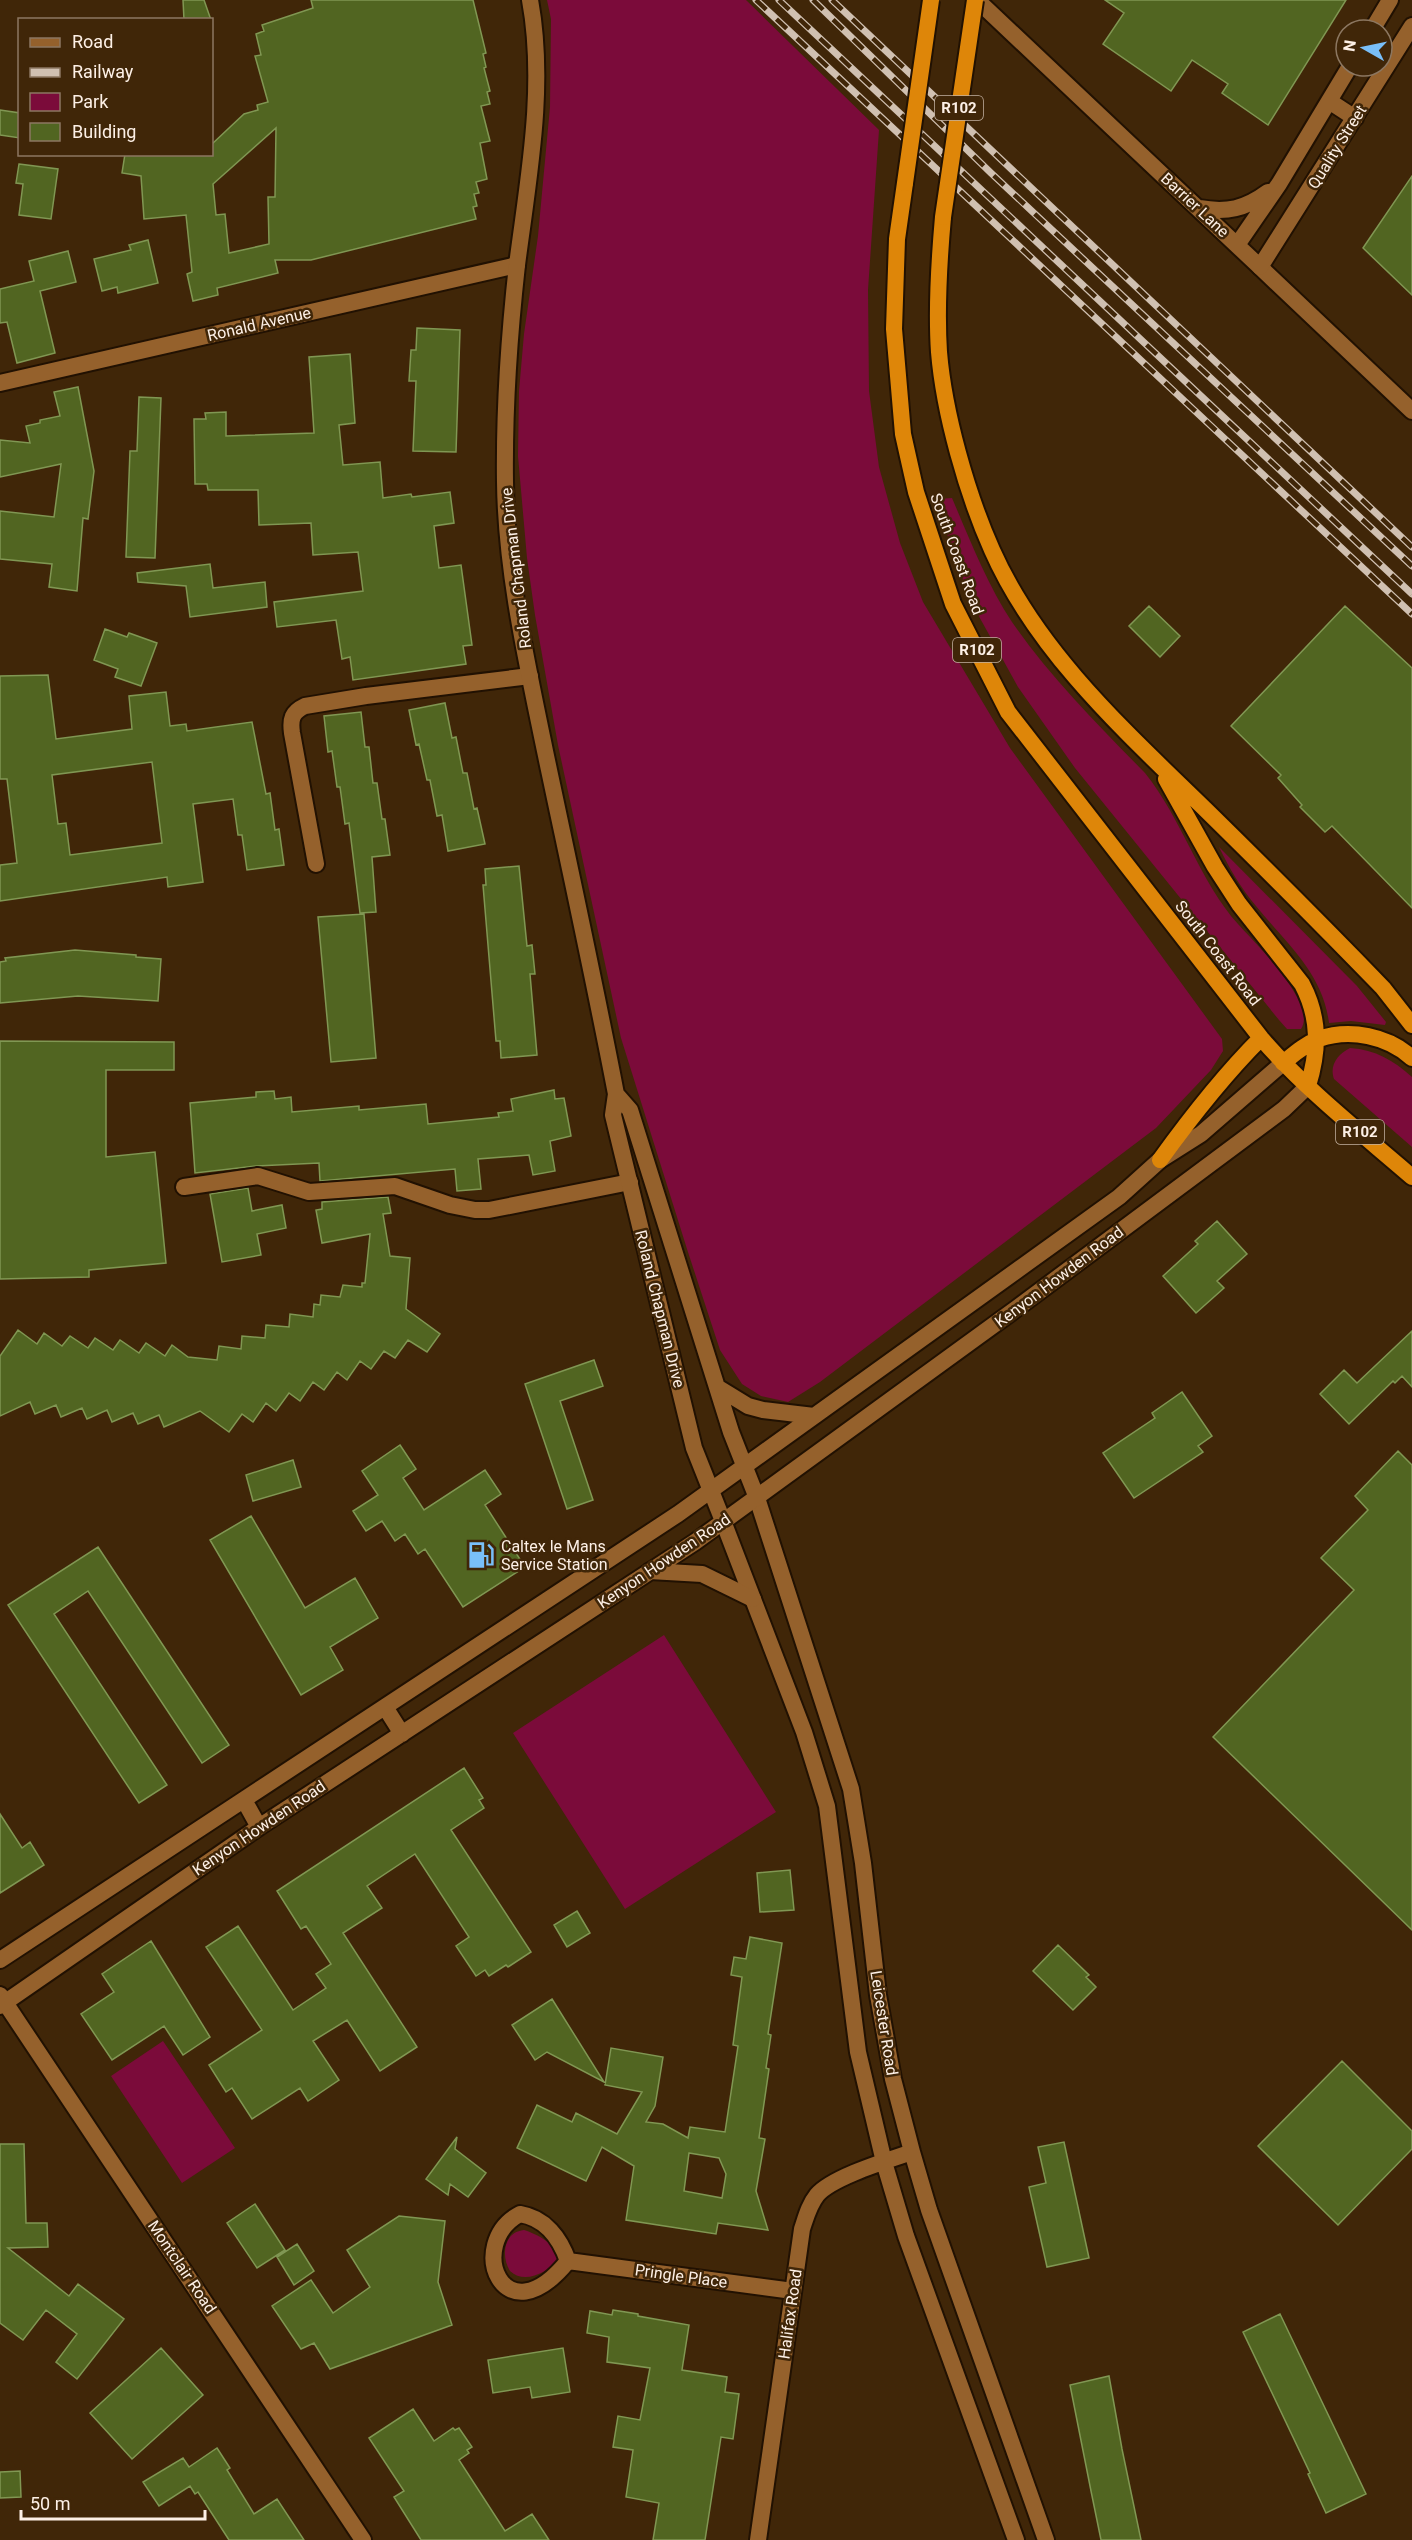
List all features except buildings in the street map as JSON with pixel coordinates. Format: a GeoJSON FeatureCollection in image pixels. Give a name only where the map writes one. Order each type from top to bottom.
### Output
{"type":"FeatureCollection","features":[{"type":"Feature","properties":{"kind":"highway","name":"South Coast Road"},"geometry":{"type":"LineString","coordinates":[[931,0],[897,239],[894,329],[902,424],[916,492],[953,604],[1008,712],[1261,1038],[1283,1063],[1412,1177]]}},
{"type":"Feature","properties":{"kind":"highway","name":"R102"},"geometry":{"type":"LineString","coordinates":[[976,0],[943,216],[938,274],[939,353],[949,414],[968,482],[992,550],[1025,610],[1082,685],[1290,892],[1383,988],[1412,1025]]}},
{"type":"Feature","properties":{"kind":"highway"},"geometry":{"type":"LineString","coordinates":[[1157,762],[1215,867],[1239,904],[1302,984],[1313,1010],[1317,1040],[1315,1065],[1308,1086]]}},
{"type":"Feature","properties":{"kind":"highway"},"geometry":{"type":"LineString","coordinates":[[1283,1063],[1298,1050],[1317,1040],[1340,1035],[1372,1036],[1388,1042],[1412,1058]]}},
{"type":"Feature","properties":{"kind":"highway"},"geometry":{"type":"LineString","coordinates":[[1160,1160],[1192,1116],[1239,1060],[1261,1038]]}},
{"type":"Feature","properties":{"kind":"street","name":"Roland Chapman Drive"},"geometry":{"type":"LineString","coordinates":[[530,0],[536,56],[533,126],[508,360],[505,484],[514,587],[530,676],[616,1094],[613,1115],[694,1448],[723,1521]]}},
{"type":"Feature","properties":{"kind":"street","name":"Barrier Lane"},"geometry":{"type":"LineString","coordinates":[[976,0],[1412,411]]}},
{"type":"Feature","properties":{"kind":"street"},"geometry":{"type":"LineString","coordinates":[[1379,18],[1390,0]]}},
{"type":"Feature","properties":{"kind":"street","name":"Quality Street"},"geometry":{"type":"LineString","coordinates":[[1260,267],[1412,26]]}},
{"type":"Feature","properties":{"kind":"street","name":"Quality Street"},"geometry":{"type":"LineString","coordinates":[[1238,245],[1279,184],[1343,78]]}},
{"type":"Feature","properties":{"kind":"street"},"geometry":{"type":"LineString","coordinates":[[1329,101],[1354,118]]}},
{"type":"Feature","properties":{"kind":"street"},"geometry":{"type":"LineString","coordinates":[[1199,208],[1217,212],[1234,210],[1253,204],[1279,184]]}},
{"type":"Feature","properties":{"kind":"street","name":"Ronald Avenue"},"geometry":{"type":"LineString","coordinates":[[0,383],[517,265]]}},
{"type":"Feature","properties":{"kind":"street"},"geometry":{"type":"LineString","coordinates":[[316,864],[292,733],[292,716],[297,710],[305,706],[366,696],[530,676]]}},
{"type":"Feature","properties":{"kind":"street","name":"Kenyon Howden Road"},"geometry":{"type":"LineString","coordinates":[[0,1960],[711,1491],[1119,1197],[1160,1160],[1202,1134],[1283,1063]]}},
{"type":"Feature","properties":{"kind":"street","name":"Kenyon Howden Road"},"geometry":{"type":"LineString","coordinates":[[1,2001],[259,1827],[650,1571],[757,1498],[1190,1180],[1284,1108],[1308,1086]]}},
{"type":"Feature","properties":{"kind":"street","name":"Roland Chapman Drive"},"geometry":{"type":"LineString","coordinates":[[616,1094],[630,1110],[717,1387],[757,1498]]}},
{"type":"Feature","properties":{"kind":"street"},"geometry":{"type":"LineString","coordinates":[[184,1187],[258,1176],[309,1192],[395,1186],[450,1205],[489,1210],[630,1182]]}},
{"type":"Feature","properties":{"kind":"street"},"geometry":{"type":"LineString","coordinates":[[717,1387],[748,1406],[814,1416]]}},
{"type":"Feature","properties":{"kind":"street","name":"Leicester Road"},"geometry":{"type":"LineString","coordinates":[[757,1498],[851,1789],[863,1863],[878,1995],[893,2079],[912,2152],[932,2220],[1046,2540]]}},
{"type":"Feature","properties":{"kind":"street","name":"Leicester Road"},"geometry":{"type":"LineString","coordinates":[[723,1521],[804,1732],[827,1806],[858,2052],[884,2162],[906,2236],[1016,2540]]}},
{"type":"Feature","properties":{"kind":"street"},"geometry":{"type":"LineString","coordinates":[[650,1571],[702,1574],[753,1599]]}},
{"type":"Feature","properties":{"kind":"street"},"geometry":{"type":"LineString","coordinates":[[385,1707],[402,1734]]}},
{"type":"Feature","properties":{"kind":"street"},"geometry":{"type":"LineString","coordinates":[[244,1800],[259,1827]]}},
{"type":"Feature","properties":{"kind":"street","name":"Montclair Road"},"geometry":{"type":"LineString","coordinates":[[1,2001],[363,2540]]}},
{"type":"Feature","properties":{"kind":"street","name":"Halifax Road"},"geometry":{"type":"LineString","coordinates":[[758,2540],[802,2229],[808,2208],[818,2193],[836,2181],[912,2152]]}},
{"type":"Feature","properties":{"kind":"street"},"geometry":{"type":"LineString","coordinates":[[520,2214],[531,2216],[549,2228],[564,2248],[568,2260],[559,2272],[538,2288],[524,2293],[512,2291],[496,2275],[494,2250],[499,2233],[509,2220],[520,2214]]}},
{"type":"Feature","properties":{"kind":"street","name":"Pringle Place"},"geometry":{"type":"LineString","coordinates":[[568,2260],[793,2291]]}},
{"type":"Feature","properties":{"kind":"green space"},"geometry":{"type":"Polygon","coordinates":[[[547,0],[746,0],[879,130],[868,290],[869,391],[879,467],[900,543],[923,602],[1010,748],[1222,1039],[1223,1051],[1211,1070],[1156,1128],[820,1382],[788,1402],[761,1396],[742,1384],[720,1350],[687,1249],[621,1038],[558,745],[535,615],[527,558],[518,456],[519,391],[524,334],[538,236],[550,107],[551,19],[547,0]]]}},
{"type":"Feature","properties":{"kind":"green space"},"geometry":{"type":"Polygon","coordinates":[[[952,498],[987,577],[1012,622],[1058,681],[1145,773],[1158,791],[1225,907],[1293,990],[1301,1005],[1304,1018],[1301,1029],[1287,1029],[1279,1020],[1075,768],[1018,687],[976,611],[954,558],[937,499],[952,498]]]}},
{"type":"Feature","properties":{"kind":"green space"},"geometry":{"type":"Polygon","coordinates":[[[1219,847],[1357,986],[1386,1022],[1385,1025],[1351,1021],[1329,1023],[1325,1005],[1311,974],[1291,946],[1245,892],[1219,847]]]}},
{"type":"Feature","properties":{"kind":"green space"},"geometry":{"type":"Polygon","coordinates":[[[1350,1048],[1384,1057],[1412,1077],[1412,1147],[1334,1079],[1333,1069],[1336,1061],[1350,1048]]]}},
{"type":"Feature","properties":{"kind":"green space"},"geometry":{"type":"Polygon","coordinates":[[[664,1635],[776,1812],[625,1909],[513,1733],[664,1635]]]}},
{"type":"Feature","properties":{"kind":"green space"},"geometry":{"type":"Polygon","coordinates":[[[163,2041],[235,2148],[182,2183],[111,2076],[163,2041]]]}},
{"type":"Feature","properties":{"kind":"green space"},"geometry":{"type":"Polygon","coordinates":[[[524,2230],[540,2237],[555,2249],[559,2260],[548,2269],[529,2277],[522,2277],[510,2271],[505,2259],[508,2240],[512,2235],[524,2230]]]}},
{"type":"Feature","properties":{"kind":"railway"},"geometry":{"type":"LineString","coordinates":[[756,0],[1412,614]]}},
{"type":"Feature","properties":{"kind":"railway"},"geometry":{"type":"LineString","coordinates":[[779,0],[1412,594]]}},
{"type":"Feature","properties":{"kind":"railway"},"geometry":{"type":"LineString","coordinates":[[813,0],[991,173],[1412,566]]}},
{"type":"Feature","properties":{"kind":"railway"},"geometry":{"type":"LineString","coordinates":[[832,0],[1412,547]]}},
{"type":"Feature","properties":{"kind":"place","name":"Caltex le Mans Service Station"},"geometry":{"type":"Point","coordinates":[481,1555]}}]}
